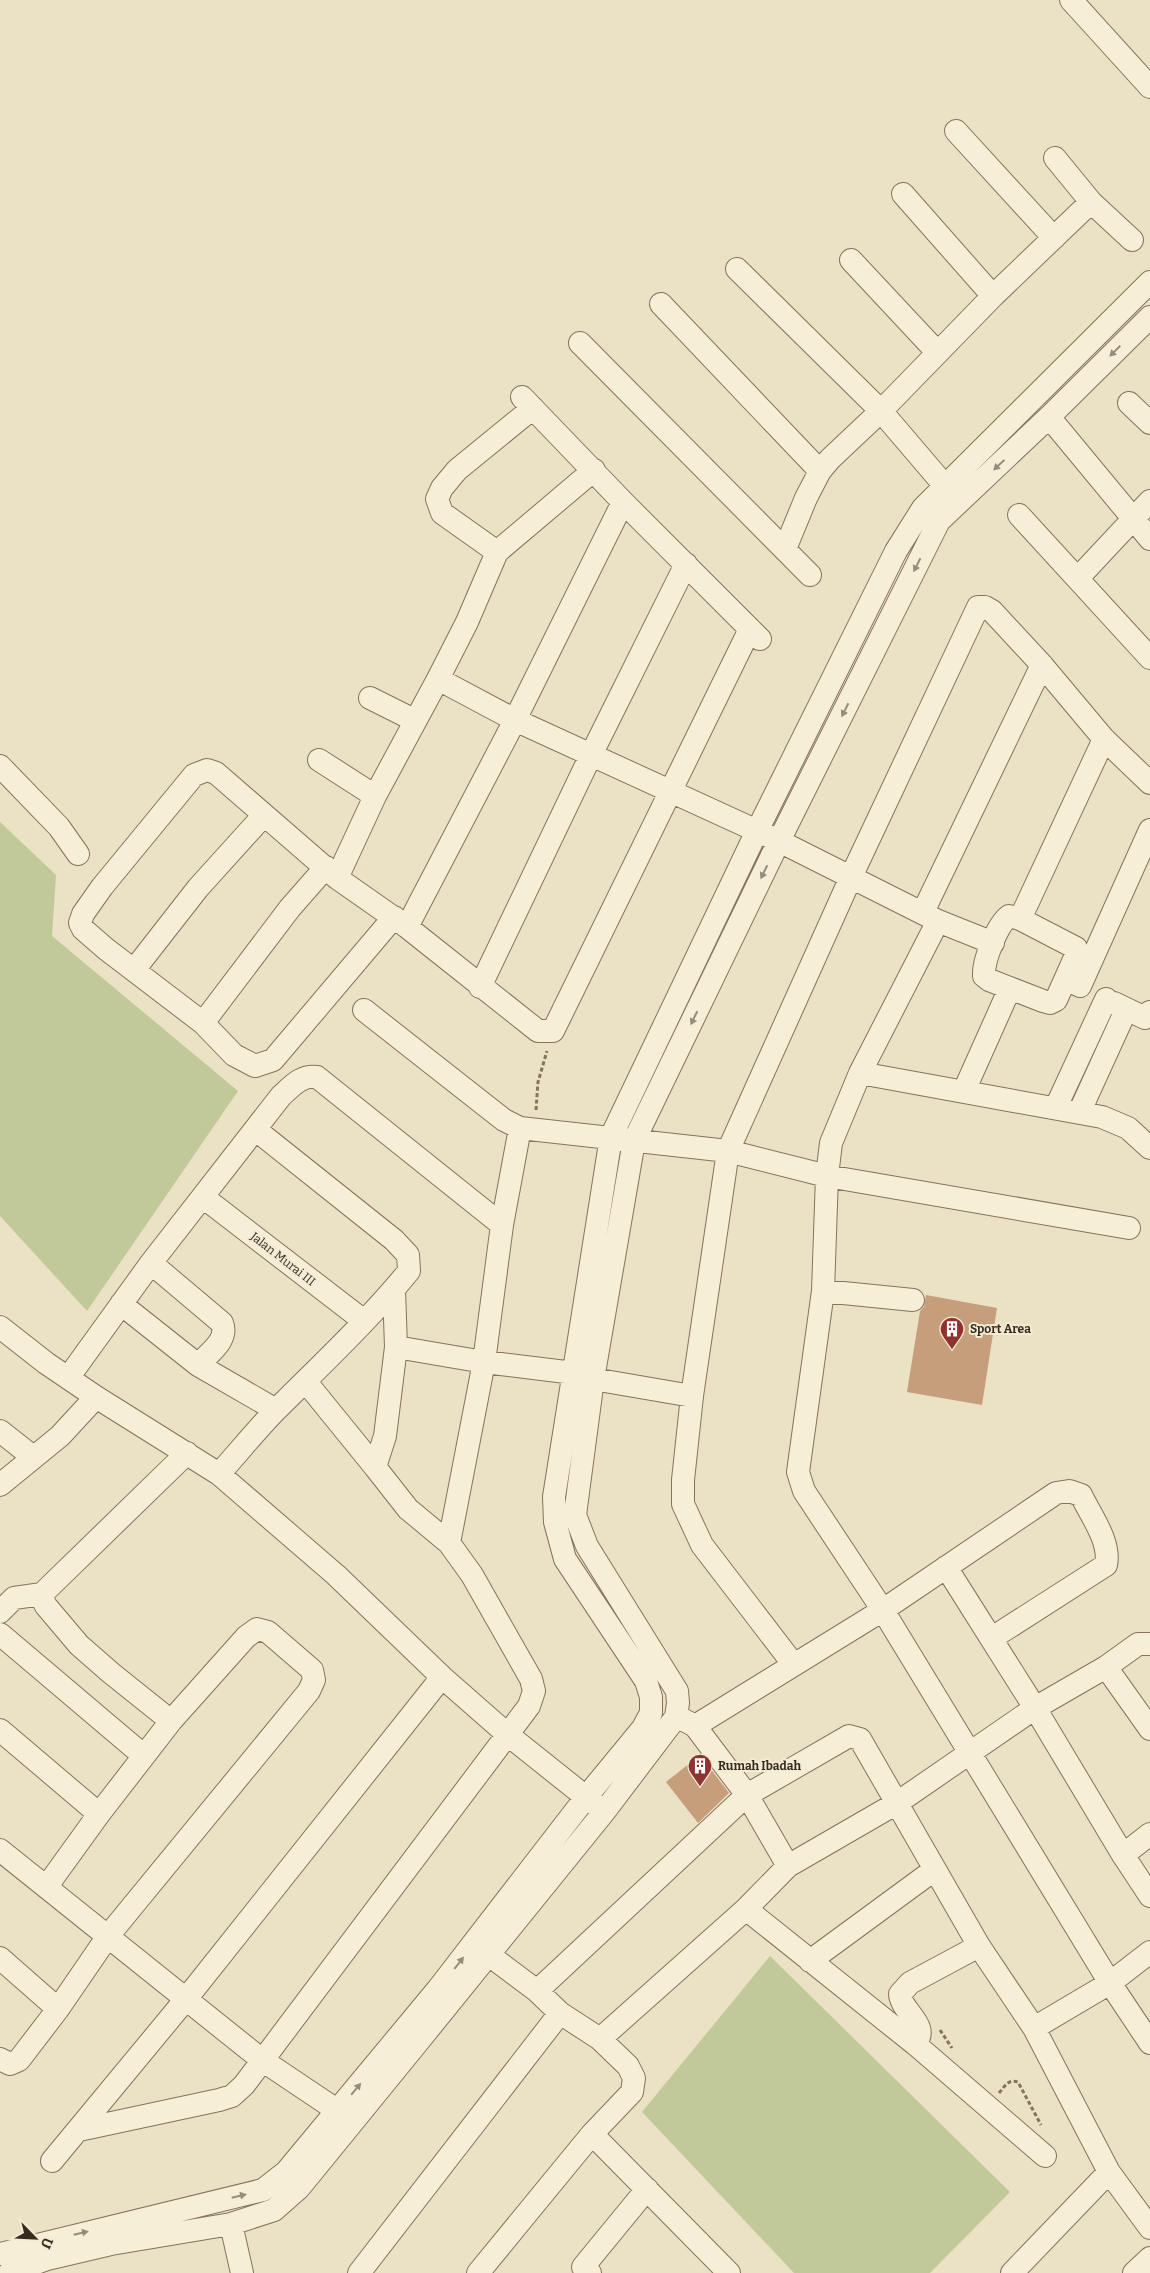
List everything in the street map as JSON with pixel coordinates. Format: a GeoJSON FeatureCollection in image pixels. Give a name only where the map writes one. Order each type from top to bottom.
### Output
{"type":"FeatureCollection","features":[{"type":"Feature","properties":{"kind":"street"},"geometry":{"type":"LineString","coordinates":[[1071,0],[1150,87]]}},
{"type":"Feature","properties":{"kind":"street"},"geometry":{"type":"LineString","coordinates":[[956,131],[1054,238]]}},
{"type":"Feature","properties":{"kind":"street"},"geometry":{"type":"LineString","coordinates":[[1055,158],[1091,202],[1132,240]]}},
{"type":"Feature","properties":{"kind":"street"},"geometry":{"type":"LineString","coordinates":[[903,194],[993,296]]}},
{"type":"Feature","properties":{"kind":"street"},"geometry":{"type":"LineString","coordinates":[[785,549],[820,471],[830,459],[881,411],[993,296],[1091,202]]}},
{"type":"Feature","properties":{"kind":"street"},"geometry":{"type":"LineString","coordinates":[[850,260],[937,352]]}},
{"type":"Feature","properties":{"kind":"street"},"geometry":{"type":"LineString","coordinates":[[737,269],[881,411],[945,486]]}},
{"type":"Feature","properties":{"kind":"street"},"geometry":{"type":"LineString","coordinates":[[584,1376],[634,1141],[779,841],[945,486],[1150,282]]}},
{"type":"Feature","properties":{"kind":"street"},"geometry":{"type":"LineString","coordinates":[[661,304],[820,471]]}},
{"type":"Feature","properties":{"kind":"street"},"geometry":{"type":"LineString","coordinates":[[788,1866],[747,1795],[686,1721],[678,1703],[677,1690],[580,1533],[575,1515],[578,1418],[611,1137],[757,831],[896,552],[931,515],[1049,417],[1150,317]]}},
{"type":"Feature","properties":{"kind":"street"},"geometry":{"type":"LineString","coordinates":[[580,342],[810,575]]}},
{"type":"Feature","properties":{"kind":"street"},"geometry":{"type":"LineString","coordinates":[[497,552],[442,513],[437,499],[442,488],[457,470],[528,403],[755,635],[669,792],[553,1031],[538,1031],[480,987],[400,922],[332,872],[216,773],[207,770],[194,775],[102,886],[81,918],[80,923],[83,929],[203,1023],[234,1055],[246,1062],[255,1066],[273,1060],[400,922],[515,720],[623,502]]}},
{"type":"Feature","properties":{"kind":"street"},"geometry":{"type":"LineString","coordinates":[[1129,403],[1150,423]]}},
{"type":"Feature","properties":{"kind":"street"},"geometry":{"type":"LineString","coordinates":[[1049,417],[1150,539]]}},
{"type":"Feature","properties":{"kind":"street"},"geometry":{"type":"LineString","coordinates":[[203,1023],[290,908],[332,872],[438,679],[497,552],[594,470]]}},
{"type":"Feature","properties":{"kind":"street"},"geometry":{"type":"LineString","coordinates":[[1078,578],[1150,501]]}},
{"type":"Feature","properties":{"kind":"street"},"geometry":{"type":"LineString","coordinates":[[1019,515],[1150,658]]}},
{"type":"Feature","properties":{"kind":"street"},"geometry":{"type":"LineString","coordinates":[[480,987],[591,755],[686,564]]}},
{"type":"Feature","properties":{"kind":"street"},"geometry":{"type":"LineString","coordinates":[[794,1665],[702,1545],[683,1504],[683,1480],[692,1396],[728,1151],[851,877],[978,608],[985,607],[992,611],[1042,665],[1104,739],[1150,783]]}},
{"type":"Feature","properties":{"kind":"street"},"geometry":{"type":"LineString","coordinates":[[1042,665],[860,1073],[831,1143],[827,1176],[823,1290],[798,1472],[804,1491],[883,1610],[1110,1983],[1150,2043]]}},
{"type":"Feature","properties":{"kind":"street"},"geometry":{"type":"LineString","coordinates":[[438,679],[515,720],[779,841],[931,916],[993,943]]}},
{"type":"Feature","properties":{"kind":"street"},"geometry":{"type":"LineString","coordinates":[[370,698],[414,720]]}},
{"type":"Feature","properties":{"kind":"street"},"geometry":{"type":"LineString","coordinates":[[1020,919],[1104,739]]}},
{"type":"Feature","properties":{"kind":"street"},"geometry":{"type":"LineString","coordinates":[[319,760],[375,796]]}},
{"type":"Feature","properties":{"kind":"street"},"geometry":{"type":"LineString","coordinates":[[0,766],[59,828],[78,854]]}},
{"type":"Feature","properties":{"kind":"street"},"geometry":{"type":"LineString","coordinates":[[134,970],[198,888],[264,815]]}},
{"type":"Feature","properties":{"kind":"street"},"geometry":{"type":"LineString","coordinates":[[1073,982],[1076,948],[1020,919],[1009,916],[993,943],[984,968],[984,976],[989,980],[1050,1003],[1056,1000],[1073,982],[1150,830]]}},
{"type":"Feature","properties":{"kind":"street"},"geometry":{"type":"LineString","coordinates":[[1073,982],[1144,1018],[1150,1012]]}},
{"type":"Feature","properties":{"kind":"street"},"geometry":{"type":"LineString","coordinates":[[964,1091],[1010,988]]}},
{"type":"Feature","properties":{"kind":"street"},"geometry":{"type":"LineString","coordinates":[[1056,1107],[1106,1000]]}},
{"type":"Feature","properties":{"kind":"street"},"geometry":{"type":"LineString","coordinates":[[364,1010],[504,1120],[529,1130],[611,1137],[728,1151],[827,1176],[1129,1228]]}},
{"type":"Feature","properties":{"kind":"street"},"geometry":{"type":"LineString","coordinates":[[1080,1111],[1126,1010]]}},
{"type":"Feature","properties":{"kind":"street"},"geometry":{"type":"LineString","coordinates":[[860,1073],[1080,1111],[1102,1117],[1128,1128],[1150,1148]]}},
{"type":"Feature","properties":{"kind":"street"},"geometry":{"type":"LineString","coordinates":[[68,1378],[151,1263],[281,1096],[293,1084],[308,1076],[317,1077],[502,1225]]}},
{"type":"Feature","properties":{"kind":"street"},"geometry":{"type":"LineString","coordinates":[[219,1474],[276,1410],[306,1382],[394,1290],[409,1271],[408,1255],[394,1240],[256,1130]]}},
{"type":"Feature","properties":{"kind":"street"},"geometry":{"type":"LineString","coordinates":[[449,1543],[484,1362],[502,1225],[529,1130]]}},
{"type":"Feature","properties":{"kind":"street","name":"Jalan Murai III"},"geometry":{"type":"LineString","coordinates":[[203,1197],[364,1321]]}},
{"type":"Feature","properties":{"kind":"street"},"geometry":{"type":"LineString","coordinates":[[151,1263],[222,1323],[225,1330],[222,1339],[198,1365]]}},
{"type":"Feature","properties":{"kind":"street"},"geometry":{"type":"LineString","coordinates":[[375,1467],[384,1436],[396,1346],[394,1290]]}},
{"type":"Feature","properties":{"kind":"street"},"geometry":{"type":"LineString","coordinates":[[823,1290],[914,1300]]}},
{"type":"Feature","properties":{"kind":"street"},"geometry":{"type":"LineString","coordinates":[[121,1304],[198,1365],[276,1410]]}},
{"type":"Feature","properties":{"kind":"street"},"geometry":{"type":"LineString","coordinates":[[0,1327],[96,1397],[219,1474],[336,1575],[442,1677],[507,1734],[587,1796],[604,1812]]}},
{"type":"Feature","properties":{"kind":"street"},"geometry":{"type":"LineString","coordinates":[[396,1346],[484,1362],[584,1376],[692,1396]]}},
{"type":"Feature","properties":{"kind":"street"},"geometry":{"type":"LineString","coordinates":[[79,2130],[232,2096],[244,2085],[529,1706],[534,1691],[531,1679],[472,1575],[449,1543],[408,1508],[306,1382]]}},
{"type":"Feature","properties":{"kind":"street"},"geometry":{"type":"LineString","coordinates":[[0,1486],[60,1436],[96,1397]]}},
{"type":"Feature","properties":{"kind":"street"},"geometry":{"type":"LineString","coordinates":[[415,2032],[587,1796],[643,1728],[650,1713],[652,1697],[646,1681],[565,1559],[559,1541],[555,1522],[554,1497],[578,1418]]}},
{"type":"Feature","properties":{"kind":"street"},"geometry":{"type":"LineString","coordinates":[[0,1431],[34,1457]]}},
{"type":"Feature","properties":{"kind":"street"},"geometry":{"type":"LineString","coordinates":[[0,1612],[14,1598],[42,1594],[187,1453]]}},
{"type":"Feature","properties":{"kind":"street"},"geometry":{"type":"LineString","coordinates":[[0,2254],[263,2190],[286,2172],[344,2116],[415,2032],[489,1954],[604,1812],[686,1721],[794,1665],[883,1610],[1056,1493],[1069,1491],[1081,1495],[1104,1542],[1108,1555],[1106,1565],[992,1638]]}},
{"type":"Feature","properties":{"kind":"street"},"geometry":{"type":"LineString","coordinates":[[946,1567],[992,1638],[1123,1855],[1150,1896]]}},
{"type":"Feature","properties":{"kind":"street"},"geometry":{"type":"LineString","coordinates":[[42,1594],[42,1600],[46,1606],[79,1645],[171,1721]]}},
{"type":"Feature","properties":{"kind":"street"},"geometry":{"type":"LineString","coordinates":[[0,2058],[10,2064],[19,2060],[58,2009],[108,1936],[309,1691],[314,1680],[312,1670],[268,1632],[257,1629],[246,1637],[171,1721],[46,1886]]}},
{"type":"Feature","properties":{"kind":"street"},"geometry":{"type":"LineString","coordinates":[[0,1634],[144,1756]]}},
{"type":"Feature","properties":{"kind":"street"},"geometry":{"type":"LineString","coordinates":[[600,2039],[746,1909],[788,1866],[897,1803],[1035,1708],[1106,1667],[1138,1644],[1150,1644]]}},
{"type":"Feature","properties":{"kind":"street"},"geometry":{"type":"LineString","coordinates":[[1106,1667],[1150,1728]]}},
{"type":"Feature","properties":{"kind":"street"},"geometry":{"type":"LineString","coordinates":[[52,2161],[186,1999],[442,1677]]}},
{"type":"Feature","properties":{"kind":"street"},"geometry":{"type":"LineString","coordinates":[[0,1730],[99,1814]]}},
{"type":"Feature","properties":{"kind":"street"},"geometry":{"type":"LineString","coordinates":[[537,1991],[747,1795],[851,1735],[860,1740],[979,1946],[1034,2028],[1109,2172],[1150,2228]]}},
{"type":"Feature","properties":{"kind":"street"},"geometry":{"type":"LineString","coordinates":[[1123,1855],[1150,1834]]}},
{"type":"Feature","properties":{"kind":"street"},"geometry":{"type":"LineString","coordinates":[[0,1850],[262,2060],[344,2116]]}},
{"type":"Feature","properties":{"kind":"street"},"geometry":{"type":"LineString","coordinates":[[810,1961],[934,1870]]}},
{"type":"Feature","properties":{"kind":"street"},"geometry":{"type":"LineString","coordinates":[[746,1909],[915,2044],[1045,2156]]}},
{"type":"Feature","properties":{"kind":"street"},"geometry":{"type":"LineString","coordinates":[[915,2044],[920,2036],[919,2026],[902,2001],[900,1994],[910,1983],[979,1946]]}},
{"type":"Feature","properties":{"kind":"street"},"geometry":{"type":"LineString","coordinates":[[1034,2028],[1110,1983],[1150,1952]]}},
{"type":"Feature","properties":{"kind":"street"},"geometry":{"type":"LineString","coordinates":[[478,2273],[592,2134],[632,2092],[634,2078],[628,2066],[600,2039],[560,2013],[537,1991],[489,1954]]}},
{"type":"Feature","properties":{"kind":"street"},"geometry":{"type":"LineString","coordinates":[[0,1958],[58,2009]]}},
{"type":"Feature","properties":{"kind":"street"},"geometry":{"type":"LineString","coordinates":[[358,2273],[560,2013]]}},
{"type":"Feature","properties":{"kind":"street"},"geometry":{"type":"LineString","coordinates":[[8,2273],[47,2259],[111,2244],[231,2224],[274,2210],[299,2188],[344,2116]]}},
{"type":"Feature","properties":{"kind":"street"},"geometry":{"type":"LineString","coordinates":[[592,2134],[727,2272]]}},
{"type":"Feature","properties":{"kind":"street"},"geometry":{"type":"LineString","coordinates":[[1012,2273],[1109,2172]]}},
{"type":"Feature","properties":{"kind":"street"},"geometry":{"type":"LineString","coordinates":[[583,2271],[647,2189]]}},
{"type":"Feature","properties":{"kind":"street"},"geometry":{"type":"LineString","coordinates":[[231,2224],[242,2273]]}},
{"type":"Feature","properties":{"kind":"street"},"geometry":{"type":"LineString","coordinates":[[1134,2273],[1150,2258]]}},
{"type":"Feature","properties":{"kind":"path"},"geometry":{"type":"LineString","coordinates":[[529,1130],[538,1082],[553,1031]]}},
{"type":"Feature","properties":{"kind":"path"},"geometry":{"type":"LineString","coordinates":[[936,2024],[952,2049]]}},
{"type":"Feature","properties":{"kind":"path"},"geometry":{"type":"LineString","coordinates":[[989,2107],[1008,2082],[1018,2082],[1047,2137],[1045,2156]]}},
{"type":"Feature","properties":{"kind":"green space"},"geometry":{"type":"Polygon","coordinates":[[[0,822],[56,875],[52,936],[238,1091],[87,1311],[0,1216],[0,822]]]}},
{"type":"Feature","properties":{"kind":"green space"},"geometry":{"type":"Polygon","coordinates":[[[770,1956],[1010,2192],[930,2273],[794,2273],[642,2112],[770,1956]]]}},
{"type":"Feature","properties":{"kind":"building","name":"Sport Area"},"geometry":{"type":"Polygon","coordinates":[[[926,1295],[997,1308],[982,1405],[907,1392],[920,1311],[924,1307],[926,1295]]]}},
{"type":"Feature","properties":{"kind":"building","name":"Rumah Ibadah"},"geometry":{"type":"Polygon","coordinates":[[[700,1755],[729,1793],[698,1823],[666,1782],[700,1755]]]}},
{"type":"Feature","properties":{"kind":"place","name":"Sport Area"},"geometry":{"type":"Point","coordinates":[952,1350]}},
{"type":"Feature","properties":{"kind":"place","name":"Rumah Ibadah"},"geometry":{"type":"Point","coordinates":[700,1787]}}]}
